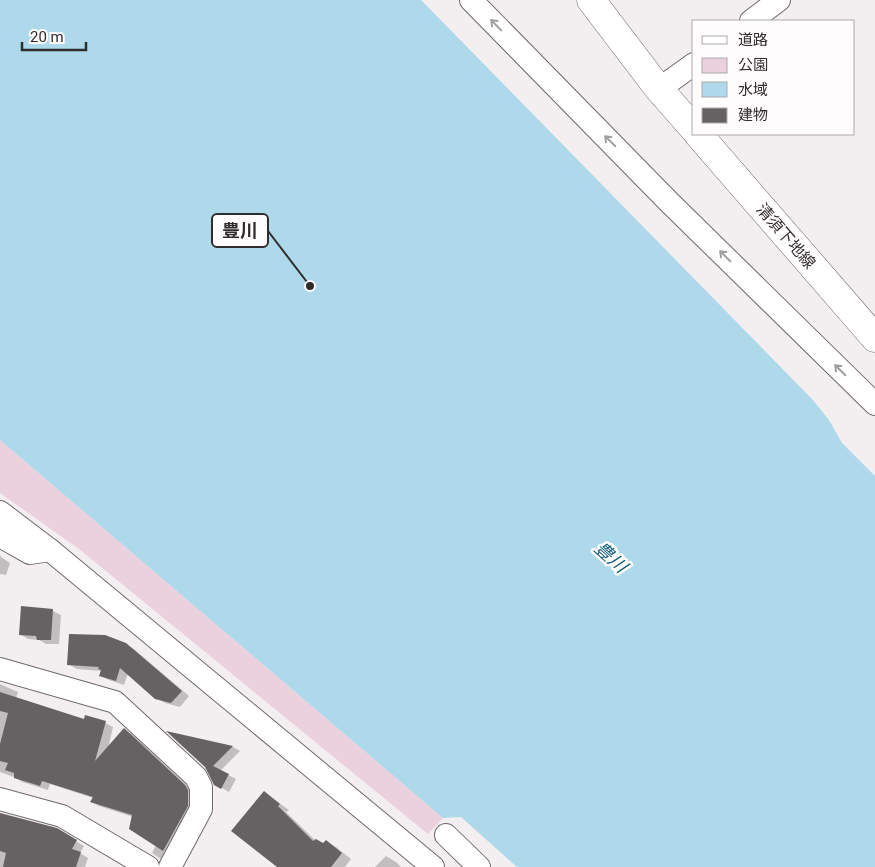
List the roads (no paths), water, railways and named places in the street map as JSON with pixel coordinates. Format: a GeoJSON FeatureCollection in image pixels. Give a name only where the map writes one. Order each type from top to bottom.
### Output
{"type":"FeatureCollection","features":[{"type":"Feature","properties":{"kind":"main road"},"geometry":{"type":"LineString","coordinates":[[591,0],[659,89],[692,127]]}},
{"type":"Feature","properties":{"kind":"main road","name":"清須下地線"},"geometry":{"type":"LineString","coordinates":[[699,135],[874,335]]}},
{"type":"Feature","properties":{"kind":"street"},"geometry":{"type":"LineString","coordinates":[[471,0],[662,195],[875,404]]}},
{"type":"Feature","properties":{"kind":"street"},"geometry":{"type":"LineString","coordinates":[[752,20],[773,2]]}},
{"type":"Feature","properties":{"kind":"street"},"geometry":{"type":"LineString","coordinates":[[659,89],[692,65]]}},
{"type":"Feature","properties":{"kind":"street"},"geometry":{"type":"LineString","coordinates":[[0,512],[50,550],[433,867]]}},
{"type":"Feature","properties":{"kind":"street"},"geometry":{"type":"LineString","coordinates":[[0,536],[30,553],[50,550]]}},
{"type":"Feature","properties":{"kind":"street"},"geometry":{"type":"LineString","coordinates":[[0,669],[114,702],[196,776],[201,788],[201,809],[170,867]]}},
{"type":"Feature","properties":{"kind":"street"},"geometry":{"type":"LineString","coordinates":[[0,798],[62,816],[148,867]]}},
{"type":"Feature","properties":{"kind":"street"},"geometry":{"type":"LineString","coordinates":[[446,835],[479,867]]}},
{"type":"Feature","properties":{"kind":"water"},"geometry":{"type":"Polygon","coordinates":[[[0,0],[421,0],[812,399],[829,420],[842,443],[875,476],[875,867],[517,867],[461,817],[443,818],[0,440],[0,0]]]}},
{"type":"Feature","properties":{"kind":"place","name":"豊川"},"geometry":{"type":"Point","coordinates":[310,286]}}]}
